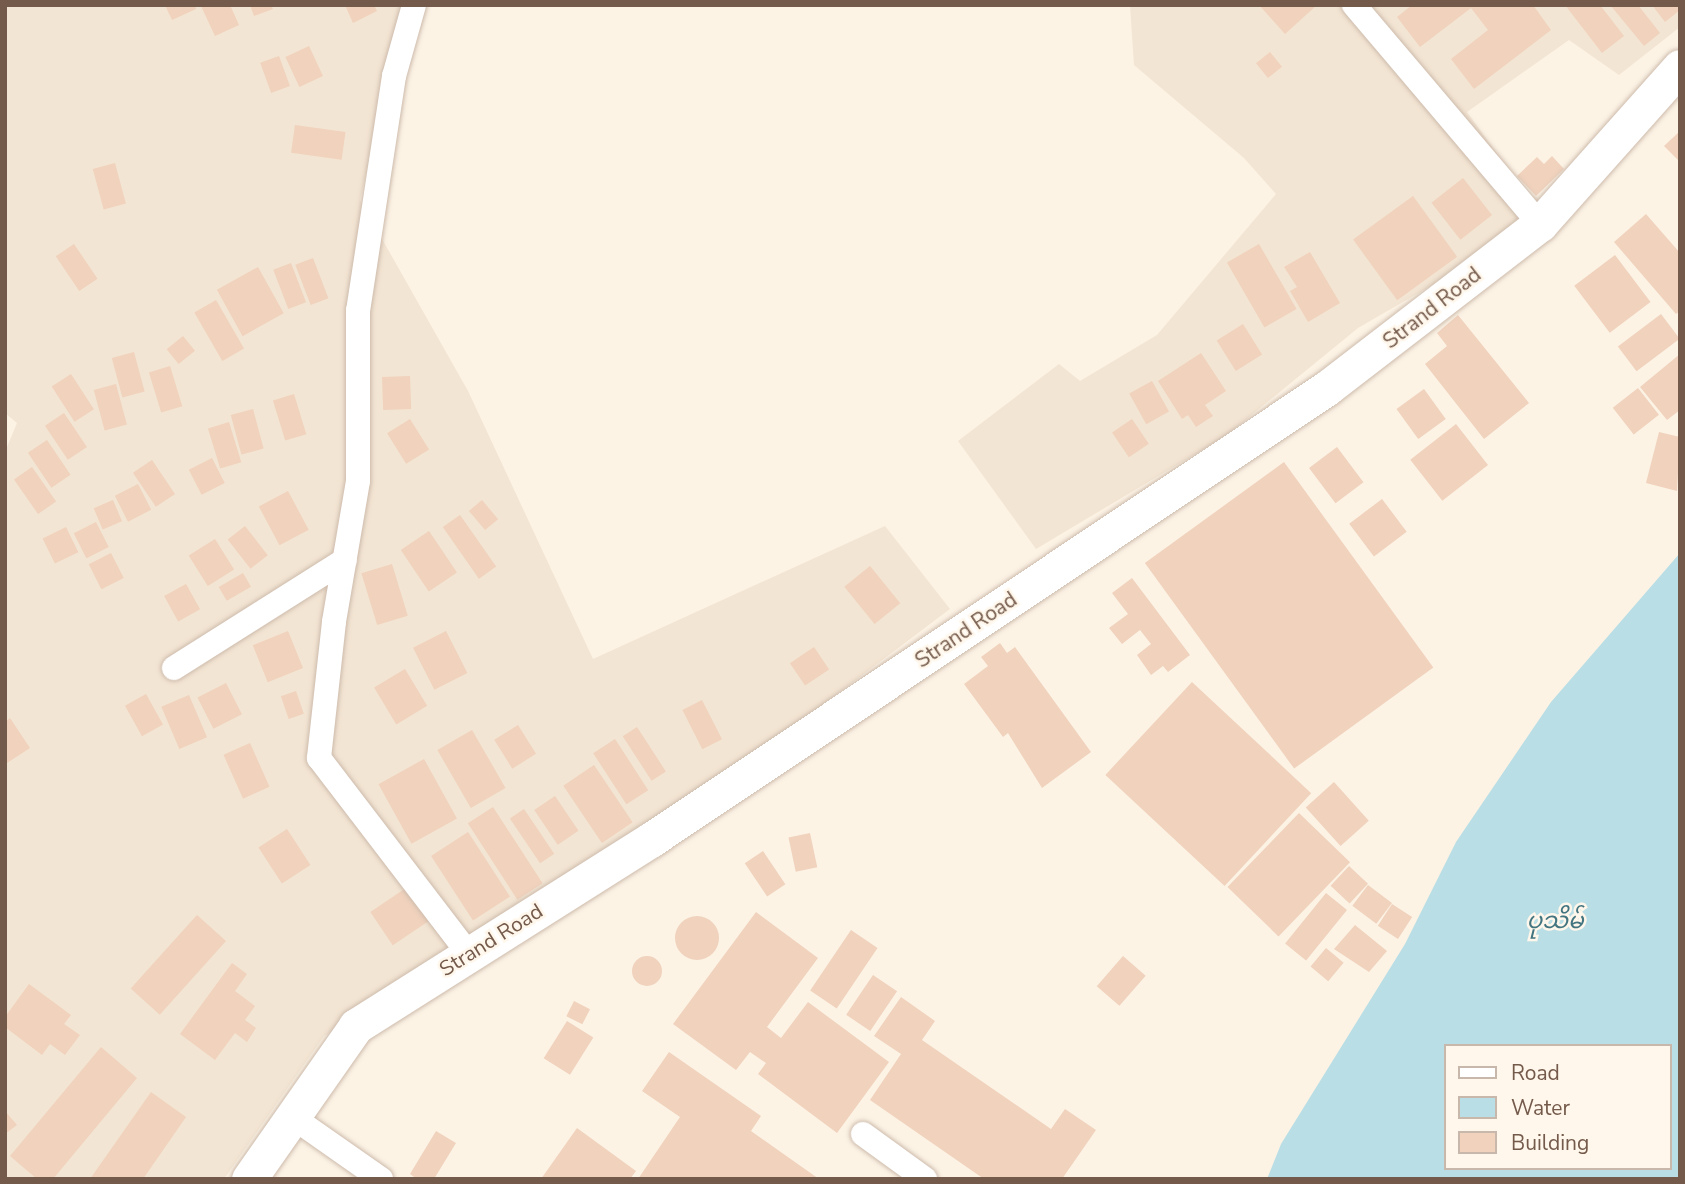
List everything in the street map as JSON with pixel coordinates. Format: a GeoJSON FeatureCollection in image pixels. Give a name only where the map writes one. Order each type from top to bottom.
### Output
{"type":"FeatureCollection","features":[{"type":"Feature","properties":{"kind":"main road","name":"Strand Road"},"geometry":{"type":"LineString","coordinates":[[249,1179],[290,1116],[356,1026],[652,839],[1327,388],[1540,224],[1680,67]]}},
{"type":"Feature","properties":{"kind":"street"},"geometry":{"type":"LineString","coordinates":[[414,5],[394,76],[358,310],[358,481],[318,758],[469,954]]}},
{"type":"Feature","properties":{"kind":"street"},"geometry":{"type":"LineString","coordinates":[[1354,5],[1540,224]]}},
{"type":"Feature","properties":{"kind":"street"},"geometry":{"type":"LineString","coordinates":[[174,668],[345,560]]}},
{"type":"Feature","properties":{"kind":"street"},"geometry":{"type":"LineString","coordinates":[[290,1116],[381,1179]]}},
{"type":"Feature","properties":{"kind":"street"},"geometry":{"type":"LineString","coordinates":[[863,1134],[925,1179]]}},
{"type":"Feature","properties":{"kind":"shaded area"},"geometry":{"type":"Polygon","coordinates":[[[5,5],[405,5],[360,200],[468,391],[593,659],[885,526],[950,609],[589,880],[324,1036],[224,1179],[5,1179],[5,452],[17,423],[5,413],[5,5]]]}},
{"type":"Feature","properties":{"kind":"shaded area"},"geometry":{"type":"Polygon","coordinates":[[[1130,5],[1680,5],[1680,27],[1619,75],[1569,40],[1467,112],[1538,210],[1460,269],[1358,328],[1227,435],[1036,549],[958,441],[1059,364],[1080,381],[1157,335],[1276,194],[1244,158],[1134,65],[1130,5]]]}},
{"type":"Feature","properties":{"kind":"water","name":"ပုသိမ်"},"geometry":{"type":"Polygon","coordinates":[[[1680,553],[1680,1179],[1267,1179],[1281,1144],[1405,944],[1456,842],[1551,702],[1680,553]]]}},
{"type":"Feature","properties":{"kind":"building"},"geometry":{"type":"Polygon","coordinates":[[[165,5],[195,5],[196,9],[172,20],[165,5]]]}},
{"type":"Feature","properties":{"kind":"building"},"geometry":{"type":"Polygon","coordinates":[[[230,5],[239,25],[215,36],[201,6],[230,5]]]}},
{"type":"Feature","properties":{"kind":"building"},"geometry":{"type":"Polygon","coordinates":[[[250,5],[271,5],[273,9],[254,16],[250,5]]]}},
{"type":"Feature","properties":{"kind":"building"},"geometry":{"type":"Polygon","coordinates":[[[345,5],[374,5],[377,11],[353,23],[345,5]]]}},
{"type":"Feature","properties":{"kind":"building"},"geometry":{"type":"Polygon","coordinates":[[[1259,5],[1317,5],[1285,34],[1259,5]]]}},
{"type":"Feature","properties":{"kind":"building"},"geometry":{"type":"Polygon","coordinates":[[[1412,5],[1533,5],[1551,30],[1474,89],[1451,59],[1488,30],[1471,8],[1420,47],[1397,17],[1412,5]]]}},
{"type":"Feature","properties":{"kind":"building"},"geometry":{"type":"Polygon","coordinates":[[[1565,5],[1600,5],[1624,36],[1602,53],[1565,5]]]}},
{"type":"Feature","properties":{"kind":"building"},"geometry":{"type":"Polygon","coordinates":[[[1638,5],[1660,33],[1644,46],[1611,6],[1638,5]]]}},
{"type":"Feature","properties":{"kind":"building"},"geometry":{"type":"Polygon","coordinates":[[[1652,5],[1680,5],[1680,10],[1665,22],[1652,5]]]}},
{"type":"Feature","properties":{"kind":"building"},"geometry":{"type":"Polygon","coordinates":[[[309,46],[323,76],[299,87],[285,57],[309,46]]]}},
{"type":"Feature","properties":{"kind":"building"},"geometry":{"type":"Polygon","coordinates":[[[1270,52],[1282,67],[1268,78],[1256,63],[1270,52]]]}},
{"type":"Feature","properties":{"kind":"building"},"geometry":{"type":"Polygon","coordinates":[[[279,56],[290,86],[271,93],[260,63],[279,56]]]}},
{"type":"Feature","properties":{"kind":"building"},"geometry":{"type":"Polygon","coordinates":[[[295,125],[346,132],[342,160],[291,153],[295,125]]]}},
{"type":"Feature","properties":{"kind":"building"},"geometry":{"type":"Polygon","coordinates":[[[1680,131],[1680,162],[1664,146],[1680,131]]]}},
{"type":"Feature","properties":{"kind":"building"},"geometry":{"type":"Polygon","coordinates":[[[1552,156],[1564,169],[1536,196],[1517,176],[1537,157],[1544,164],[1552,156]]]}},
{"type":"Feature","properties":{"kind":"building"},"geometry":{"type":"Polygon","coordinates":[[[115,163],[126,204],[104,210],[93,169],[115,163]]]}},
{"type":"Feature","properties":{"kind":"building"},"geometry":{"type":"Polygon","coordinates":[[[1463,178],[1492,215],[1460,240],[1431,203],[1463,178]]]}},
{"type":"Feature","properties":{"kind":"building"},"geometry":{"type":"Polygon","coordinates":[[[1413,196],[1457,257],[1397,300],[1353,239],[1413,196]]]}},
{"type":"Feature","properties":{"kind":"building"},"geometry":{"type":"Polygon","coordinates":[[[1646,214],[1680,253],[1680,311],[1676,314],[1614,242],[1646,214]]]}},
{"type":"Feature","properties":{"kind":"building"},"geometry":{"type":"Polygon","coordinates":[[[74,244],[97,279],[79,291],[56,256],[74,244]]]}},
{"type":"Feature","properties":{"kind":"building"},"geometry":{"type":"Polygon","coordinates":[[[1259,244],[1296,309],[1264,327],[1227,262],[1259,244]]]}},
{"type":"Feature","properties":{"kind":"building"},"geometry":{"type":"Polygon","coordinates":[[[1310,252],[1340,303],[1308,322],[1290,291],[1297,287],[1284,267],[1310,252]]]}},
{"type":"Feature","properties":{"kind":"building"},"geometry":{"type":"Polygon","coordinates":[[[1615,255],[1651,302],[1610,333],[1574,286],[1615,255]]]}},
{"type":"Feature","properties":{"kind":"building"},"geometry":{"type":"Polygon","coordinates":[[[313,258],[328,298],[311,305],[295,265],[313,258]]]}},
{"type":"Feature","properties":{"kind":"building"},"geometry":{"type":"Polygon","coordinates":[[[291,263],[306,302],[288,309],[273,270],[291,263]]]}},
{"type":"Feature","properties":{"kind":"building"},"geometry":{"type":"Polygon","coordinates":[[[258,267],[284,313],[243,336],[217,290],[258,267]]]}},
{"type":"Feature","properties":{"kind":"building"},"geometry":{"type":"Polygon","coordinates":[[[216,300],[244,348],[222,361],[194,312],[216,300]]]}},
{"type":"Feature","properties":{"kind":"building"},"geometry":{"type":"Polygon","coordinates":[[[1661,314],[1680,339],[1637,371],[1618,346],[1661,314]]]}},
{"type":"Feature","properties":{"kind":"building"},"geometry":{"type":"Polygon","coordinates":[[[1458,315],[1529,403],[1484,439],[1425,364],[1447,346],[1437,333],[1458,315]]]}},
{"type":"Feature","properties":{"kind":"building"},"geometry":{"type":"Polygon","coordinates":[[[1243,324],[1262,355],[1236,371],[1217,340],[1243,324]]]}},
{"type":"Feature","properties":{"kind":"building"},"geometry":{"type":"Polygon","coordinates":[[[183,336],[195,351],[179,364],[167,349],[183,336]]]}},
{"type":"Feature","properties":{"kind":"building"},"geometry":{"type":"Polygon","coordinates":[[[134,352],[145,392],[122,398],[112,358],[134,352]]]}},
{"type":"Feature","properties":{"kind":"building"},"geometry":{"type":"Polygon","coordinates":[[[1201,353],[1226,391],[1205,405],[1213,416],[1196,427],[1188,415],[1182,419],[1158,381],[1201,353]]]}},
{"type":"Feature","properties":{"kind":"building"},"geometry":{"type":"Polygon","coordinates":[[[1680,354],[1680,410],[1667,420],[1640,387],[1680,354]]]}},
{"type":"Feature","properties":{"kind":"building"},"geometry":{"type":"Polygon","coordinates":[[[170,366],[182,406],[161,413],[149,372],[170,366]]]}},
{"type":"Feature","properties":{"kind":"building"},"geometry":{"type":"Polygon","coordinates":[[[71,374],[94,409],[75,422],[52,387],[71,374]]]}},
{"type":"Feature","properties":{"kind":"building"},"geometry":{"type":"Polygon","coordinates":[[[410,376],[411,409],[383,410],[382,377],[410,376]]]}},
{"type":"Feature","properties":{"kind":"building"},"geometry":{"type":"Polygon","coordinates":[[[1152,381],[1169,412],[1146,424],[1129,394],[1152,381]]]}},
{"type":"Feature","properties":{"kind":"building"},"geometry":{"type":"Polygon","coordinates":[[[116,384],[127,425],[105,431],[94,390],[116,384]]]}},
{"type":"Feature","properties":{"kind":"building"},"geometry":{"type":"Polygon","coordinates":[[[1638,388],[1659,415],[1634,434],[1613,408],[1638,388]]]}},
{"type":"Feature","properties":{"kind":"building"},"geometry":{"type":"Polygon","coordinates":[[[1424,389],[1446,419],[1418,439],[1396,409],[1424,389]]]}},
{"type":"Feature","properties":{"kind":"building"},"geometry":{"type":"Polygon","coordinates":[[[294,394],[306,434],[285,441],[273,400],[294,394]]]}},
{"type":"Feature","properties":{"kind":"building"},"geometry":{"type":"Polygon","coordinates":[[[253,409],[264,449],[241,455],[231,415],[253,409]]]}},
{"type":"Feature","properties":{"kind":"building"},"geometry":{"type":"Polygon","coordinates":[[[64,413],[87,447],[68,460],[45,426],[64,413]]]}},
{"type":"Feature","properties":{"kind":"building"},"geometry":{"type":"Polygon","coordinates":[[[410,419],[429,450],[406,464],[387,433],[410,419]]]}},
{"type":"Feature","properties":{"kind":"building"},"geometry":{"type":"Polygon","coordinates":[[[1132,419],[1149,444],[1129,457],[1112,432],[1132,419]]]}},
{"type":"Feature","properties":{"kind":"building"},"geometry":{"type":"Polygon","coordinates":[[[229,422],[241,462],[220,469],[208,428],[229,422]]]}},
{"type":"Feature","properties":{"kind":"building"},"geometry":{"type":"Polygon","coordinates":[[[1456,424],[1488,465],[1442,501],[1410,460],[1456,424]]]}},
{"type":"Feature","properties":{"kind":"building"},"geometry":{"type":"Polygon","coordinates":[[[1659,432],[1680,437],[1677,491],[1646,483],[1659,432]]]}},
{"type":"Feature","properties":{"kind":"building"},"geometry":{"type":"Polygon","coordinates":[[[47,440],[70,475],[51,488],[28,453],[47,440]]]}},
{"type":"Feature","properties":{"kind":"building"},"geometry":{"type":"Polygon","coordinates":[[[1337,447],[1363,482],[1336,503],[1309,468],[1337,447]]]}},
{"type":"Feature","properties":{"kind":"building"},"geometry":{"type":"Polygon","coordinates":[[[212,458],[225,483],[202,495],[189,470],[212,458]]]}},
{"type":"Feature","properties":{"kind":"building"},"geometry":{"type":"Polygon","coordinates":[[[152,460],[175,494],[156,507],[133,473],[152,460]]]}},
{"type":"Feature","properties":{"kind":"building"},"geometry":{"type":"Polygon","coordinates":[[[1284,462],[1433,667],[1294,769],[1145,563],[1284,462]]]}},
{"type":"Feature","properties":{"kind":"building"},"geometry":{"type":"Polygon","coordinates":[[[32,467],[56,501],[38,514],[14,480],[32,467]]]}},
{"type":"Feature","properties":{"kind":"building"},"geometry":{"type":"Polygon","coordinates":[[[138,484],[151,510],[128,522],[115,496],[138,484]]]}},
{"type":"Feature","properties":{"kind":"building"},"geometry":{"type":"Polygon","coordinates":[[[288,491],[309,530],[280,545],[259,506],[288,491]]]}},
{"type":"Feature","properties":{"kind":"building"},"geometry":{"type":"Polygon","coordinates":[[[1382,499],[1407,532],[1374,556],[1349,524],[1382,499]]]}},
{"type":"Feature","properties":{"kind":"building"},"geometry":{"type":"Polygon","coordinates":[[[113,500],[122,521],[103,529],[94,508],[113,500]]]}},
{"type":"Feature","properties":{"kind":"building"},"geometry":{"type":"Polygon","coordinates":[[[482,500],[498,519],[485,530],[469,511],[482,500]]]}},
{"type":"Feature","properties":{"kind":"building"},"geometry":{"type":"Polygon","coordinates":[[[460,515],[496,567],[479,579],[443,527],[460,515]]]}},
{"type":"Feature","properties":{"kind":"building"},"geometry":{"type":"Polygon","coordinates":[[[96,522],[109,547],[86,558],[74,533],[96,522]]]}},
{"type":"Feature","properties":{"kind":"building"},"geometry":{"type":"Polygon","coordinates":[[[245,526],[268,555],[250,569],[228,540],[245,526]]]}},
{"type":"Feature","properties":{"kind":"building"},"geometry":{"type":"Polygon","coordinates":[[[66,527],[78,552],[55,564],[43,538],[66,527]]]}},
{"type":"Feature","properties":{"kind":"building"},"geometry":{"type":"Polygon","coordinates":[[[429,531],[457,572],[429,591],[401,550],[429,531]]]}},
{"type":"Feature","properties":{"kind":"building"},"geometry":{"type":"Polygon","coordinates":[[[215,539],[234,570],[208,586],[189,555],[215,539]]]}},
{"type":"Feature","properties":{"kind":"building"},"geometry":{"type":"Polygon","coordinates":[[[111,553],[124,578],[101,589],[89,564],[111,553]]]}},
{"type":"Feature","properties":{"kind":"building"},"geometry":{"type":"Polygon","coordinates":[[[392,564],[408,616],[377,625],[361,573],[392,564]]]}},
{"type":"Feature","properties":{"kind":"building"},"geometry":{"type":"Polygon","coordinates":[[[870,566],[900,603],[875,624],[844,587],[870,566]]]}},
{"type":"Feature","properties":{"kind":"building"},"geometry":{"type":"Polygon","coordinates":[[[243,573],[251,587],[227,601],[219,587],[243,573]]]}},
{"type":"Feature","properties":{"kind":"building"},"geometry":{"type":"Polygon","coordinates":[[[1132,578],[1190,655],[1168,672],[1163,666],[1151,675],[1137,655],[1151,644],[1140,630],[1122,644],[1109,628],[1128,614],[1112,593],[1132,578]]]}},
{"type":"Feature","properties":{"kind":"building"},"geometry":{"type":"Polygon","coordinates":[[[186,584],[200,609],[178,621],[164,596],[186,584]]]}},
{"type":"Feature","properties":{"kind":"building"},"geometry":{"type":"Polygon","coordinates":[[[288,631],[303,668],[268,682],[253,645],[288,631]]]}},
{"type":"Feature","properties":{"kind":"building"},"geometry":{"type":"Polygon","coordinates":[[[446,631],[467,673],[434,690],[413,648],[446,631]]]}},
{"type":"Feature","properties":{"kind":"building"},"geometry":{"type":"Polygon","coordinates":[[[1000,643],[1007,653],[1015,647],[1091,752],[1042,788],[1008,733],[1003,737],[964,684],[988,666],[981,657],[1000,643]]]}},
{"type":"Feature","properties":{"kind":"building"},"geometry":{"type":"Polygon","coordinates":[[[814,647],[829,669],[805,686],[790,663],[814,647]]]}},
{"type":"Feature","properties":{"kind":"building"},"geometry":{"type":"Polygon","coordinates":[[[405,669],[427,706],[396,724],[374,688],[405,669]]]}},
{"type":"Feature","properties":{"kind":"building"},"geometry":{"type":"Polygon","coordinates":[[[1192,682],[1311,793],[1225,886],[1105,775],[1192,682]]]}},
{"type":"Feature","properties":{"kind":"building"},"geometry":{"type":"Polygon","coordinates":[[[226,683],[242,714],[213,729],[197,698],[226,683]]]}},
{"type":"Feature","properties":{"kind":"building"},"geometry":{"type":"Polygon","coordinates":[[[296,691],[304,714],[289,719],[281,696],[296,691]]]}},
{"type":"Feature","properties":{"kind":"building"},"geometry":{"type":"Polygon","coordinates":[[[146,694],[163,725],[142,736],[125,706],[146,694]]]}},
{"type":"Feature","properties":{"kind":"building"},"geometry":{"type":"Polygon","coordinates":[[[189,695],[207,737],[179,749],[161,707],[189,695]]]}},
{"type":"Feature","properties":{"kind":"building"},"geometry":{"type":"Polygon","coordinates":[[[702,700],[722,739],[702,749],[682,710],[702,700]]]}},
{"type":"Feature","properties":{"kind":"building"},"geometry":{"type":"Polygon","coordinates":[[[10,718],[30,748],[7,763],[5,722],[10,718]]]}},
{"type":"Feature","properties":{"kind":"building"},"geometry":{"type":"Polygon","coordinates":[[[518,725],[536,754],[512,769],[494,740],[518,725]]]}},
{"type":"Feature","properties":{"kind":"building"},"geometry":{"type":"Polygon","coordinates":[[[637,727],[666,771],[652,781],[623,736],[637,727]]]}},
{"type":"Feature","properties":{"kind":"building"},"geometry":{"type":"Polygon","coordinates":[[[472,730],[505,788],[471,808],[437,750],[472,730]]]}},
{"type":"Feature","properties":{"kind":"building"},"geometry":{"type":"Polygon","coordinates":[[[615,739],[648,790],[626,804],[593,753],[615,739]]]}},
{"type":"Feature","properties":{"kind":"building"},"geometry":{"type":"Polygon","coordinates":[[[250,743],[270,787],[243,799],[224,755],[250,743]]]}},
{"type":"Feature","properties":{"kind":"building"},"geometry":{"type":"Polygon","coordinates":[[[424,759],[457,818],[411,844],[379,784],[424,759]]]}},
{"type":"Feature","properties":{"kind":"building"},"geometry":{"type":"Polygon","coordinates":[[[594,765],[633,822],[602,843],[563,786],[594,765]]]}},
{"type":"Feature","properties":{"kind":"building"},"geometry":{"type":"Polygon","coordinates":[[[1334,782],[1369,821],[1341,846],[1306,807],[1334,782]]]}},
{"type":"Feature","properties":{"kind":"building"},"geometry":{"type":"Polygon","coordinates":[[[555,796],[578,831],[558,845],[534,810],[555,796]]]}},
{"type":"Feature","properties":{"kind":"building"},"geometry":{"type":"Polygon","coordinates":[[[493,807],[543,883],[517,900],[468,823],[493,807]]]}},
{"type":"Feature","properties":{"kind":"building"},"geometry":{"type":"Polygon","coordinates":[[[524,809],[554,854],[540,863],[510,819],[524,809]]]}},
{"type":"Feature","properties":{"kind":"building"},"geometry":{"type":"Polygon","coordinates":[[[1299,813],[1350,862],[1279,936],[1227,887],[1299,813]]]}},
{"type":"Feature","properties":{"kind":"building"},"geometry":{"type":"Polygon","coordinates":[[[287,829],[310,865],[282,884],[258,848],[287,829]]]}},
{"type":"Feature","properties":{"kind":"building"},"geometry":{"type":"Polygon","coordinates":[[[468,832],[510,897],[473,921],[431,856],[468,832]]]}},
{"type":"Feature","properties":{"kind":"building"},"geometry":{"type":"Polygon","coordinates":[[[810,833],[817,867],[796,872],[788,838],[810,833]]]}},
{"type":"Feature","properties":{"kind":"building"},"geometry":{"type":"Polygon","coordinates":[[[763,851],[785,884],[767,896],[745,863],[763,851]]]}},
{"type":"Feature","properties":{"kind":"building"},"geometry":{"type":"Polygon","coordinates":[[[1349,866],[1368,884],[1350,903],[1331,886],[1349,866]]]}},
{"type":"Feature","properties":{"kind":"building"},"geometry":{"type":"Polygon","coordinates":[[[1368,885],[1392,903],[1376,924],[1352,906],[1368,885]]]}},
{"type":"Feature","properties":{"kind":"building"},"geometry":{"type":"Polygon","coordinates":[[[406,888],[428,921],[393,945],[370,912],[406,888]]]}},
{"type":"Feature","properties":{"kind":"building"},"geometry":{"type":"Polygon","coordinates":[[[1326,893],[1347,910],[1306,961],[1285,944],[1326,893]]]}},
{"type":"Feature","properties":{"kind":"building"},"geometry":{"type":"Polygon","coordinates":[[[1392,904],[1412,917],[1398,939],[1378,926],[1392,904]]]}},
{"type":"Feature","properties":{"kind":"building"},"geometry":{"type":"Polygon","coordinates":[[[756,912],[818,958],[767,1027],[781,1038],[808,1002],[889,1062],[837,1133],[758,1074],[766,1063],[750,1052],[736,1070],[673,1024],[756,912]]]}},
{"type":"Feature","properties":{"kind":"building"},"geometry":{"type":"Polygon","coordinates":[[[197,915],[226,941],[160,1015],[131,989],[197,915]]]}},
{"type":"Feature","properties":{"kind":"building"},"geometry":{"type":"Polygon","coordinates":[[[697,916],[712,923],[719,938],[712,953],[697,960],[682,953],[675,938],[682,923],[697,916]]]}},
{"type":"Feature","properties":{"kind":"building"},"geometry":{"type":"Polygon","coordinates":[[[1355,925],[1387,951],[1369,972],[1334,949],[1355,925]]]}},
{"type":"Feature","properties":{"kind":"building"},"geometry":{"type":"Polygon","coordinates":[[[851,930],[878,948],[837,1008],[810,991],[851,930]]]}},
{"type":"Feature","properties":{"kind":"building"},"geometry":{"type":"Polygon","coordinates":[[[1326,948],[1344,963],[1328,981],[1311,966],[1326,948]]]}},
{"type":"Feature","properties":{"kind":"building"},"geometry":{"type":"Polygon","coordinates":[[[647,956],[658,960],[662,971],[658,982],[647,986],[636,982],[632,971],[636,960],[647,956]]]}},
{"type":"Feature","properties":{"kind":"building"},"geometry":{"type":"Polygon","coordinates":[[[1123,956],[1146,976],[1119,1006],[1097,986],[1123,956]]]}},
{"type":"Feature","properties":{"kind":"building"},"geometry":{"type":"Polygon","coordinates":[[[232,963],[247,974],[235,991],[255,1006],[245,1020],[256,1028],[247,1042],[235,1033],[215,1060],[180,1034],[232,963]]]}},
{"type":"Feature","properties":{"kind":"building"},"geometry":{"type":"Polygon","coordinates":[[[873,975],[897,991],[870,1031],[846,1015],[873,975]]]}},
{"type":"Feature","properties":{"kind":"building"},"geometry":{"type":"Polygon","coordinates":[[[29,984],[71,1015],[64,1024],[80,1035],[65,1055],[50,1044],[42,1055],[5,1027],[5,1017],[29,984]]]}},
{"type":"Feature","properties":{"kind":"building"},"geometry":{"type":"Polygon","coordinates":[[[901,997],[935,1021],[922,1040],[1051,1129],[1065,1109],[1096,1130],[1062,1179],[984,1179],[870,1100],[901,1054],[874,1036],[901,997]]]}},
{"type":"Feature","properties":{"kind":"building"},"geometry":{"type":"Polygon","coordinates":[[[574,1001],[590,1009],[582,1024],[566,1016],[574,1001]]]}},
{"type":"Feature","properties":{"kind":"building"},"geometry":{"type":"Polygon","coordinates":[[[567,1021],[593,1037],[570,1075],[544,1058],[567,1021]]]}},
{"type":"Feature","properties":{"kind":"building"},"geometry":{"type":"Polygon","coordinates":[[[101,1047],[137,1078],[53,1179],[37,1179],[10,1156],[101,1047]]]}},
{"type":"Feature","properties":{"kind":"building"},"geometry":{"type":"Polygon","coordinates":[[[669,1052],[761,1116],[751,1131],[819,1179],[638,1179],[680,1117],[642,1091],[669,1052]]]}},
{"type":"Feature","properties":{"kind":"building"},"geometry":{"type":"Polygon","coordinates":[[[151,1092],[186,1117],[143,1179],[90,1179],[151,1092]]]}},
{"type":"Feature","properties":{"kind":"building"},"geometry":{"type":"Polygon","coordinates":[[[5,1111],[17,1125],[5,1134],[5,1111]]]}},
{"type":"Feature","properties":{"kind":"building"},"geometry":{"type":"Polygon","coordinates":[[[577,1128],[636,1171],[630,1179],[541,1179],[577,1128]]]}},
{"type":"Feature","properties":{"kind":"building"},"geometry":{"type":"Polygon","coordinates":[[[436,1131],[456,1143],[434,1179],[417,1179],[410,1174],[436,1131]]]}}]}
